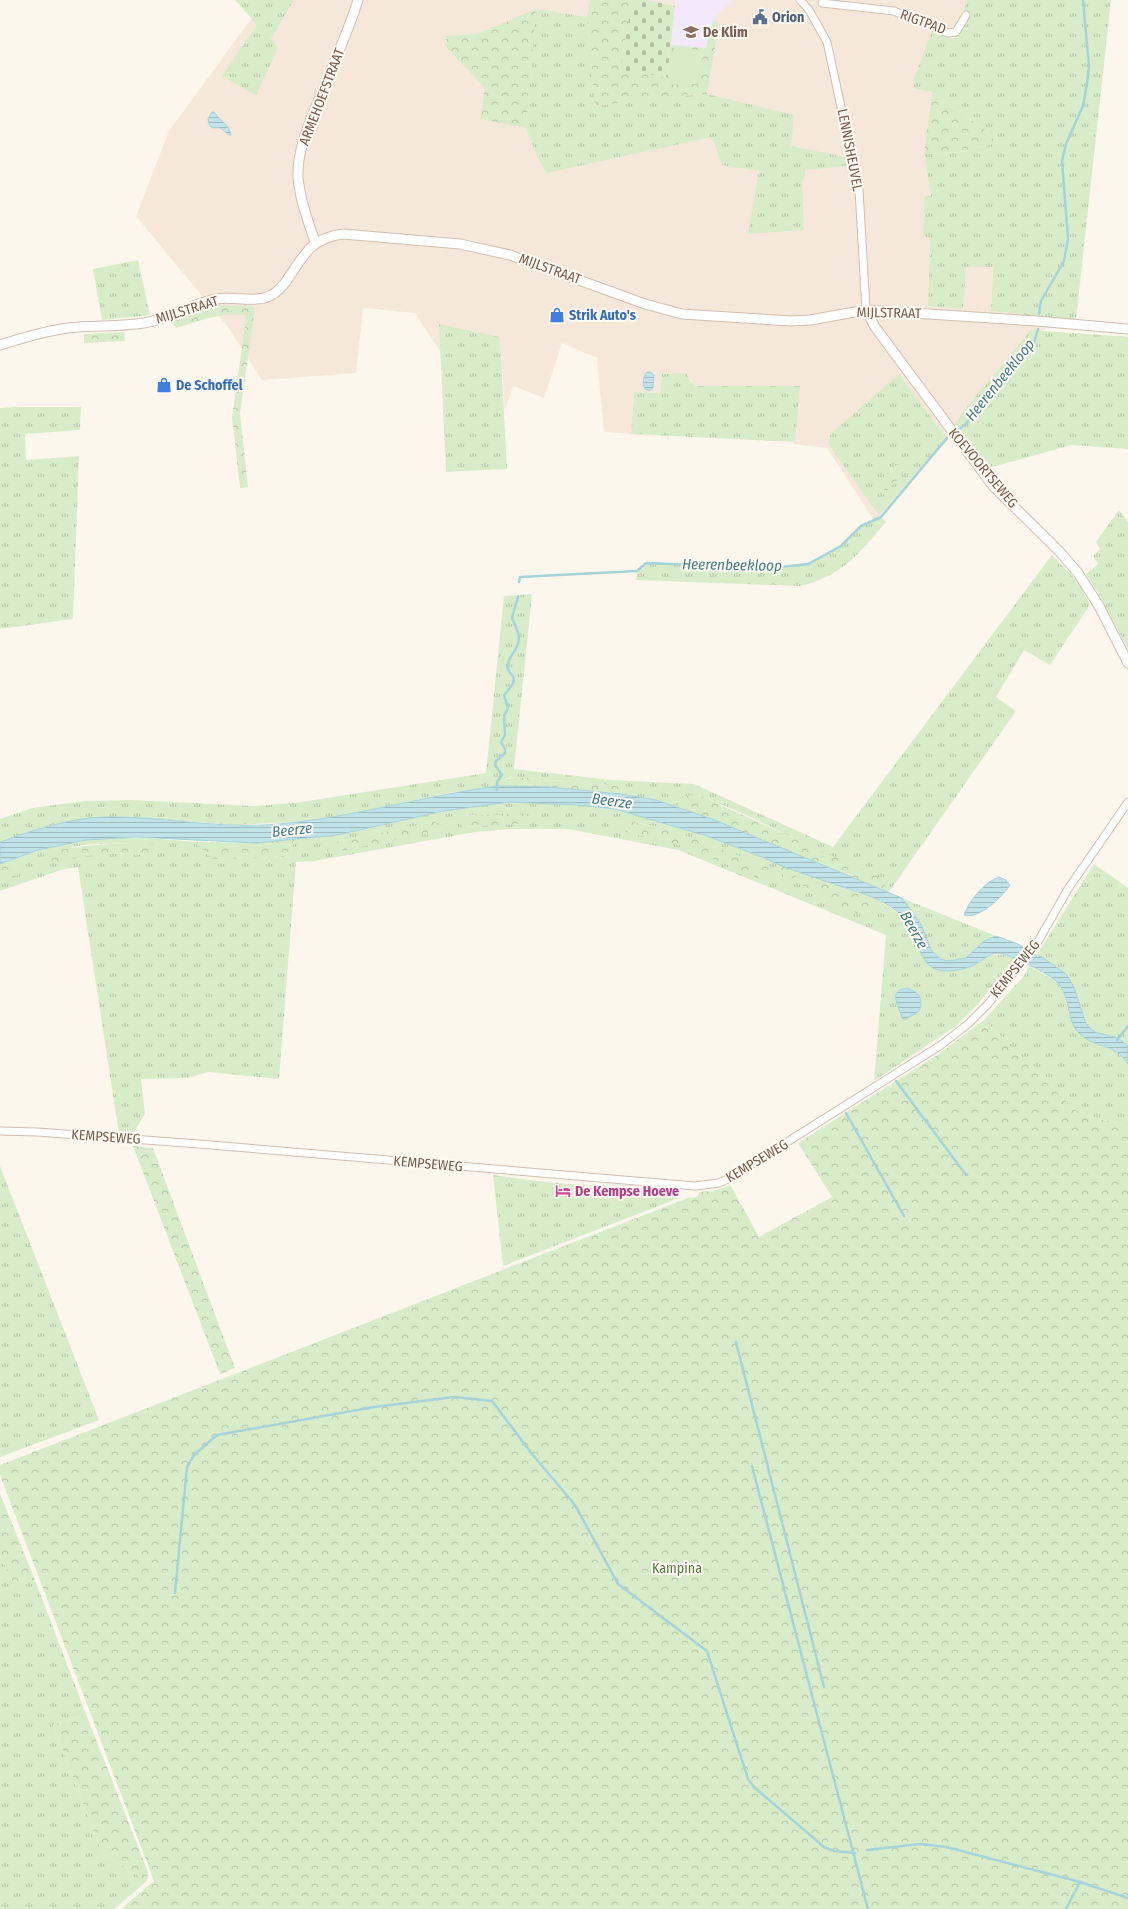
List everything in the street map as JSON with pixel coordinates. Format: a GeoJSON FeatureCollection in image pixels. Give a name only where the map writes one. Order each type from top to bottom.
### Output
{"type":"FeatureCollection","features":[{"type":"Feature","properties":{"kind":"street","name":"ARMEHOEFSTRAAT"},"geometry":{"type":"LineString","coordinates":[[315,242],[300,191],[298,176],[301,150],[306,131],[351,23],[358,0]]}},
{"type":"Feature","properties":{"kind":"street","name":"LENNISHEUVEL"},"geometry":{"type":"LineString","coordinates":[[800,0],[809,10],[827,42],[859,190],[866,310]]}},
{"type":"Feature","properties":{"kind":"street"},"geometry":{"type":"LineString","coordinates":[[809,10],[823,1]]}},
{"type":"Feature","properties":{"kind":"street","name":"RIGTPAD"},"geometry":{"type":"LineString","coordinates":[[823,1],[894,11],[948,33],[956,32],[966,15]]}},
{"type":"Feature","properties":{"kind":"street","name":"MIJLSTRAAT"},"geometry":{"type":"LineString","coordinates":[[0,345],[30,336],[69,328],[144,323],[163,318],[198,304],[218,299],[264,298],[272,295],[284,285],[303,255],[315,242],[330,236],[343,234],[427,241],[475,247],[510,255],[645,304],[682,314],[791,321],[810,320],[866,310],[1029,320],[1128,329]]}},
{"type":"Feature","properties":{"kind":"street","name":"KOEVOORTSEWEG"},"geometry":{"type":"LineString","coordinates":[[866,310],[875,327],[983,473],[1001,495],[1078,573],[1099,606],[1128,663]]}},
{"type":"Feature","properties":{"kind":"street","name":"KEMPSEWEG"},"geometry":{"type":"LineString","coordinates":[[0,1131],[38,1132],[708,1186],[730,1178],[941,1045],[977,1015],[1031,952],[1072,883],[1128,802]]}},
{"type":"Feature","properties":{"kind":"shaded area"},"geometry":{"type":"Polygon","coordinates":[[[265,0],[967,0],[954,39],[932,30],[915,89],[932,92],[924,154],[931,196],[924,197],[923,235],[930,237],[928,306],[966,266],[993,267],[991,311],[1056,317],[875,522],[827,448],[793,444],[796,391],[698,393],[687,375],[662,374],[660,393],[634,392],[631,434],[604,432],[597,358],[562,343],[544,398],[513,386],[505,410],[500,337],[444,357],[415,313],[363,308],[356,373],[262,380],[228,327],[136,216],[169,131],[265,0]]]}},
{"type":"Feature","properties":{"kind":"shaded area","name":"De Klim"},"geometry":{"type":"Polygon","coordinates":[[[674,0],[732,0],[713,20],[707,49],[671,45],[674,0]]]}},
{"type":"Feature","properties":{"kind":"green space"},"geometry":{"type":"Polygon","coordinates":[[[235,0],[294,0],[271,39],[278,48],[256,95],[222,76],[257,25],[235,0]]]}},
{"type":"Feature","properties":{"kind":"green space"},"geometry":{"type":"Polygon","coordinates":[[[590,0],[632,0],[620,70],[667,77],[671,45],[706,48],[713,20],[719,24],[707,94],[665,97],[595,106],[587,17],[590,0]]]}},
{"type":"Feature","properties":{"kind":"green space"},"geometry":{"type":"Polygon","coordinates":[[[632,0],[645,0],[675,6],[667,77],[620,71],[632,0]]]}},
{"type":"Feature","properties":{"kind":"green space"},"geometry":{"type":"Polygon","coordinates":[[[967,0],[1111,0],[1076,320],[991,311],[993,267],[966,267],[963,309],[928,306],[930,238],[923,236],[924,197],[931,196],[924,154],[959,152],[997,143],[985,130],[932,92],[915,89],[913,82],[932,30],[954,39],[967,0]]]}},
{"type":"Feature","properties":{"kind":"green space"},"geometry":{"type":"Polygon","coordinates":[[[536,9],[587,17],[595,106],[665,97],[707,94],[794,115],[791,146],[845,157],[847,166],[805,170],[805,179],[802,180],[804,230],[748,234],[759,171],[722,165],[712,137],[547,173],[539,161],[526,128],[536,9]]]}},
{"type":"Feature","properties":{"kind":"green space"},"geometry":{"type":"Polygon","coordinates":[[[536,9],[526,128],[480,119],[485,88],[447,48],[446,36],[478,34],[536,9]]]}},
{"type":"Feature","properties":{"kind":"green space"},"geometry":{"type":"Polygon","coordinates":[[[674,47],[704,51],[696,84],[670,85],[674,47]]]}},
{"type":"Feature","properties":{"kind":"green space"},"geometry":{"type":"Polygon","coordinates":[[[932,92],[985,130],[997,143],[959,152],[924,154],[932,92]]]}},
{"type":"Feature","properties":{"kind":"green space"},"geometry":{"type":"Polygon","coordinates":[[[138,260],[150,315],[102,320],[93,269],[138,260]]]}},
{"type":"Feature","properties":{"kind":"green space"},"geometry":{"type":"Polygon","coordinates":[[[215,305],[253,306],[255,309],[240,413],[248,487],[240,488],[232,417],[246,319],[244,315],[235,314],[218,316],[176,328],[172,321],[215,305]]]}},
{"type":"Feature","properties":{"kind":"green space"},"geometry":{"type":"Polygon","coordinates":[[[439,324],[500,337],[507,469],[446,472],[439,324]]]}},
{"type":"Feature","properties":{"kind":"green space"},"geometry":{"type":"Polygon","coordinates":[[[1031,330],[1128,337],[1128,449],[1072,445],[985,469],[953,426],[969,404],[1031,330]]]}},
{"type":"Feature","properties":{"kind":"green space"},"geometry":{"type":"Polygon","coordinates":[[[124,332],[125,341],[84,343],[84,334],[124,332]]]}},
{"type":"Feature","properties":{"kind":"green space"},"geometry":{"type":"Polygon","coordinates":[[[686,373],[690,381],[696,386],[800,386],[795,442],[631,434],[634,392],[660,393],[662,374],[686,373]]]}},
{"type":"Feature","properties":{"kind":"green space"},"geometry":{"type":"Polygon","coordinates":[[[899,374],[948,440],[929,458],[879,515],[828,444],[831,433],[899,374]],[[909,463],[886,484],[883,490],[890,488],[909,463]]]}},
{"type":"Feature","properties":{"kind":"green space"},"geometry":{"type":"Polygon","coordinates":[[[81,407],[80,430],[25,434],[26,460],[79,456],[73,619],[0,629],[0,408],[81,407]]]}},
{"type":"Feature","properties":{"kind":"green space"},"geometry":{"type":"Polygon","coordinates":[[[908,457],[910,458],[909,461],[903,472],[890,488],[883,493],[886,484],[885,478],[889,470],[908,457]]]}},
{"type":"Feature","properties":{"kind":"green space"},"geometry":{"type":"Polygon","coordinates":[[[1119,510],[1128,522],[1128,649],[1097,591],[1086,574],[1098,564],[1093,556],[1100,549],[1096,542],[1119,510]]]}},
{"type":"Feature","properties":{"kind":"green space"},"geometry":{"type":"Polygon","coordinates":[[[881,517],[886,522],[849,562],[828,576],[815,582],[800,586],[636,580],[637,571],[646,563],[771,568],[808,564],[841,546],[861,526],[881,517]]]}},
{"type":"Feature","properties":{"kind":"green space"},"geometry":{"type":"Polygon","coordinates":[[[1052,555],[1078,582],[1090,605],[1050,665],[1024,650],[996,697],[1016,711],[889,892],[884,891],[885,883],[744,814],[699,795],[679,801],[679,807],[656,800],[621,794],[622,789],[620,786],[516,777],[507,778],[500,784],[500,786],[448,793],[363,812],[308,821],[236,825],[128,817],[56,824],[0,842],[0,819],[32,808],[85,801],[131,800],[255,806],[301,802],[486,773],[504,596],[532,594],[514,769],[612,780],[694,784],[833,847],[1052,555]]]}},
{"type":"Feature","properties":{"kind":"green space"},"geometry":{"type":"Polygon","coordinates":[[[516,777],[620,786],[622,789],[621,794],[549,787],[500,786],[501,781],[516,777]]]}},
{"type":"Feature","properties":{"kind":"green space"},"geometry":{"type":"Polygon","coordinates":[[[699,795],[883,879],[885,883],[884,891],[679,807],[679,801],[683,796],[699,795]]]}},
{"type":"Feature","properties":{"kind":"green space"},"geometry":{"type":"Polygon","coordinates":[[[509,802],[579,805],[615,809],[707,836],[767,859],[777,864],[785,878],[797,876],[802,886],[818,894],[826,903],[875,910],[876,899],[896,912],[908,925],[926,962],[947,968],[959,969],[992,956],[1006,955],[1015,958],[978,1004],[956,1026],[874,1081],[886,935],[678,850],[568,829],[510,829],[475,832],[315,861],[296,862],[279,1079],[208,1072],[188,1078],[141,1079],[145,1114],[132,1135],[119,1134],[78,867],[61,870],[0,891],[0,882],[17,875],[18,868],[9,861],[60,845],[84,840],[116,837],[196,842],[205,853],[214,858],[260,858],[283,856],[291,851],[295,839],[337,835],[443,811],[509,802]],[[475,815],[463,816],[460,819],[463,827],[484,826],[475,815]],[[627,821],[675,843],[690,848],[710,845],[668,829],[627,821]],[[434,822],[331,843],[326,847],[434,822]],[[149,843],[91,844],[71,847],[83,856],[106,853],[147,855],[149,843]]]}},
{"type":"Feature","properties":{"kind":"green space"},"geometry":{"type":"Polygon","coordinates":[[[533,814],[536,816],[535,821],[532,823],[463,827],[459,823],[462,816],[533,814]]]}},
{"type":"Feature","properties":{"kind":"green space"},"geometry":{"type":"Polygon","coordinates":[[[627,821],[668,829],[769,867],[769,877],[764,881],[690,848],[626,832],[624,829],[624,823],[627,821]]]}},
{"type":"Feature","properties":{"kind":"green space"},"geometry":{"type":"Polygon","coordinates":[[[434,822],[441,825],[438,831],[331,853],[327,851],[327,844],[434,822]]]}},
{"type":"Feature","properties":{"kind":"green space"},"geometry":{"type":"Polygon","coordinates":[[[295,839],[291,851],[283,856],[260,858],[214,859],[205,853],[196,842],[257,843],[295,839]]]}},
{"type":"Feature","properties":{"kind":"green space"},"geometry":{"type":"Polygon","coordinates":[[[122,843],[149,843],[154,846],[153,853],[147,855],[106,853],[47,863],[43,861],[44,853],[58,850],[122,843]]]}},
{"type":"Feature","properties":{"kind":"green space"},"geometry":{"type":"Polygon","coordinates":[[[9,861],[18,868],[17,876],[0,882],[0,864],[9,861]]]}},
{"type":"Feature","properties":{"kind":"green space"},"geometry":{"type":"Polygon","coordinates":[[[777,864],[876,899],[876,910],[871,914],[857,913],[826,903],[818,894],[802,886],[797,876],[791,879],[785,878],[777,864]]]}},
{"type":"Feature","properties":{"kind":"green space"},"geometry":{"type":"Polygon","coordinates":[[[1094,864],[1128,888],[1128,1046],[1118,1038],[1095,1032],[1086,1024],[1074,987],[1036,956],[1094,864]]]}},
{"type":"Feature","properties":{"kind":"green space"},"geometry":{"type":"Polygon","coordinates":[[[902,898],[996,936],[984,941],[966,958],[948,961],[940,959],[931,950],[921,924],[902,898]]]}},
{"type":"Feature","properties":{"kind":"green space"},"geometry":{"type":"Polygon","coordinates":[[[1029,966],[1057,982],[1064,994],[1070,1018],[1087,1040],[1111,1047],[1123,1056],[1128,1064],[1128,1130],[1124,1124],[1092,1118],[1075,1110],[984,1020],[1024,976],[1029,966]]]}},
{"type":"Feature","properties":{"kind":"green space","name":"Kampina"},"geometry":{"type":"Polygon","coordinates":[[[984,1020],[1075,1110],[1092,1118],[1124,1124],[1128,1130],[1128,1909],[121,1909],[154,1881],[0,1475],[0,1465],[688,1198],[697,1197],[700,1192],[712,1191],[731,1186],[759,1237],[832,1197],[798,1143],[939,1054],[984,1020]]]}},
{"type":"Feature","properties":{"kind":"green space"},"geometry":{"type":"Polygon","coordinates":[[[133,1146],[153,1148],[235,1368],[220,1374],[133,1146]]]}},
{"type":"Feature","properties":{"kind":"green space"},"geometry":{"type":"Polygon","coordinates":[[[0,1166],[99,1420],[0,1457],[0,1166]]]}},
{"type":"Feature","properties":{"kind":"green space"},"geometry":{"type":"Polygon","coordinates":[[[493,1175],[536,1181],[674,1193],[675,1199],[503,1266],[493,1175]]]}},
{"type":"Feature","properties":{"kind":"green space"},"geometry":{"type":"Polygon","coordinates":[[[0,1494],[35,1580],[13,1582],[0,1555],[0,1494]]]}},
{"type":"Feature","properties":{"kind":"green space"},"geometry":{"type":"Polygon","coordinates":[[[0,1555],[13,1582],[35,1580],[86,1714],[53,1725],[102,1853],[147,1881],[114,1909],[0,1909],[0,1555]]]}},
{"type":"Feature","properties":{"kind":"green space"},"geometry":{"type":"Polygon","coordinates":[[[86,1714],[148,1872],[147,1881],[102,1853],[53,1725],[86,1714]]]}},
{"type":"Feature","properties":{"kind":"water"},"geometry":{"type":"Polygon","coordinates":[[[212,112],[214,112],[229,128],[231,135],[222,129],[213,128],[210,126],[208,119],[212,112]]]}},
{"type":"Feature","properties":{"kind":"water"},"geometry":{"type":"Polygon","coordinates":[[[647,372],[651,372],[654,375],[653,388],[649,391],[645,389],[643,385],[647,372]]]}},
{"type":"Feature","properties":{"kind":"water","name":"Beerze"},"geometry":{"type":"Polygon","coordinates":[[[499,786],[549,787],[621,794],[656,800],[712,819],[902,898],[921,924],[931,950],[940,959],[948,961],[966,958],[984,941],[996,936],[1018,944],[1026,949],[1026,953],[1042,957],[1066,974],[1074,987],[1086,1024],[1095,1032],[1118,1038],[1128,1046],[1128,1064],[1117,1052],[1090,1041],[1078,1032],[1072,1023],[1064,993],[1057,982],[1029,965],[998,953],[985,958],[974,965],[954,971],[937,970],[925,961],[910,927],[905,920],[894,909],[880,900],[785,867],[707,836],[615,809],[579,805],[509,802],[443,811],[337,835],[257,843],[135,837],[86,840],[38,850],[0,864],[0,842],[65,822],[92,818],[125,817],[206,824],[266,825],[325,818],[470,790],[499,786]]]}},
{"type":"Feature","properties":{"kind":"water"},"geometry":{"type":"Polygon","coordinates":[[[999,877],[1006,880],[1010,885],[1002,895],[983,911],[970,916],[964,915],[966,909],[978,892],[988,883],[999,877]]]}},
{"type":"Feature","properties":{"kind":"water"},"geometry":{"type":"Polygon","coordinates":[[[907,988],[918,994],[921,1007],[918,1012],[906,1019],[902,1018],[896,996],[897,992],[907,988]]]}},
{"type":"Feature","properties":{"kind":"waterway","name":"Heerenbeekloop"},"geometry":{"type":"LineString","coordinates":[[1039,314],[1041,301],[1064,261],[1068,239],[1062,161],[1066,144],[1083,106],[1087,83],[1089,66],[1083,0]]}},
{"type":"Feature","properties":{"kind":"waterway","name":"Heerenbeekloop"},"geometry":{"type":"LineString","coordinates":[[959,429],[964,426],[1034,343],[1038,329]]}},
{"type":"Feature","properties":{"kind":"waterway","name":"Heerenbeekloop"},"geometry":{"type":"LineString","coordinates":[[519,582],[520,577],[637,571],[646,563],[771,568],[808,564],[841,546],[861,526],[881,517],[947,438]]}},
{"type":"Feature","properties":{"kind":"waterway","name":"Heerenbeekloop"},"geometry":{"type":"LineString","coordinates":[[497,790],[497,782],[502,775],[495,765],[496,761],[505,753],[505,749],[501,742],[505,735],[504,716],[508,708],[504,695],[510,688],[514,679],[509,671],[508,663],[517,647],[519,639],[518,631],[512,618],[518,597]]}},
{"type":"Feature","properties":{"kind":"waterway"},"geometry":{"type":"LineString","coordinates":[[1117,1040],[1128,1026]]}},
{"type":"Feature","properties":{"kind":"waterway"},"geometry":{"type":"LineString","coordinates":[[896,1081],[966,1175]]}},
{"type":"Feature","properties":{"kind":"waterway"},"geometry":{"type":"LineString","coordinates":[[846,1113],[904,1216]]}},
{"type":"Feature","properties":{"kind":"waterway"},"geometry":{"type":"LineString","coordinates":[[736,1342],[824,1687]]}},
{"type":"Feature","properties":{"kind":"waterway"},"geometry":{"type":"LineString","coordinates":[[175,1593],[187,1467],[194,1455],[217,1435],[374,1407],[454,1397],[492,1401],[532,1454],[575,1505],[618,1584],[707,1651],[748,1779],[754,1787],[824,1847],[834,1851],[855,1853]]}},
{"type":"Feature","properties":{"kind":"waterway"},"geometry":{"type":"LineString","coordinates":[[752,1466],[868,1909]]}},
{"type":"Feature","properties":{"kind":"waterway"},"geometry":{"type":"LineString","coordinates":[[867,1850],[920,1844],[946,1847],[1080,1882],[1128,1898]]}},
{"type":"Feature","properties":{"kind":"waterway"},"geometry":{"type":"LineString","coordinates":[[1066,1909],[1080,1882]]}},
{"type":"Feature","properties":{"kind":"place","name":"Orion"},"geometry":{"type":"Point","coordinates":[760,17]}},
{"type":"Feature","properties":{"kind":"place","name":"De Klim"},"geometry":{"type":"Point","coordinates":[691,32]}},
{"type":"Feature","properties":{"kind":"place","name":"Strik Auto's"},"geometry":{"type":"Point","coordinates":[557,315]}},
{"type":"Feature","properties":{"kind":"place","name":"De Schoffel"},"geometry":{"type":"Point","coordinates":[164,385]}},
{"type":"Feature","properties":{"kind":"place","name":"De Kempse Hoeve"},"geometry":{"type":"Point","coordinates":[563,1191]}}]}
